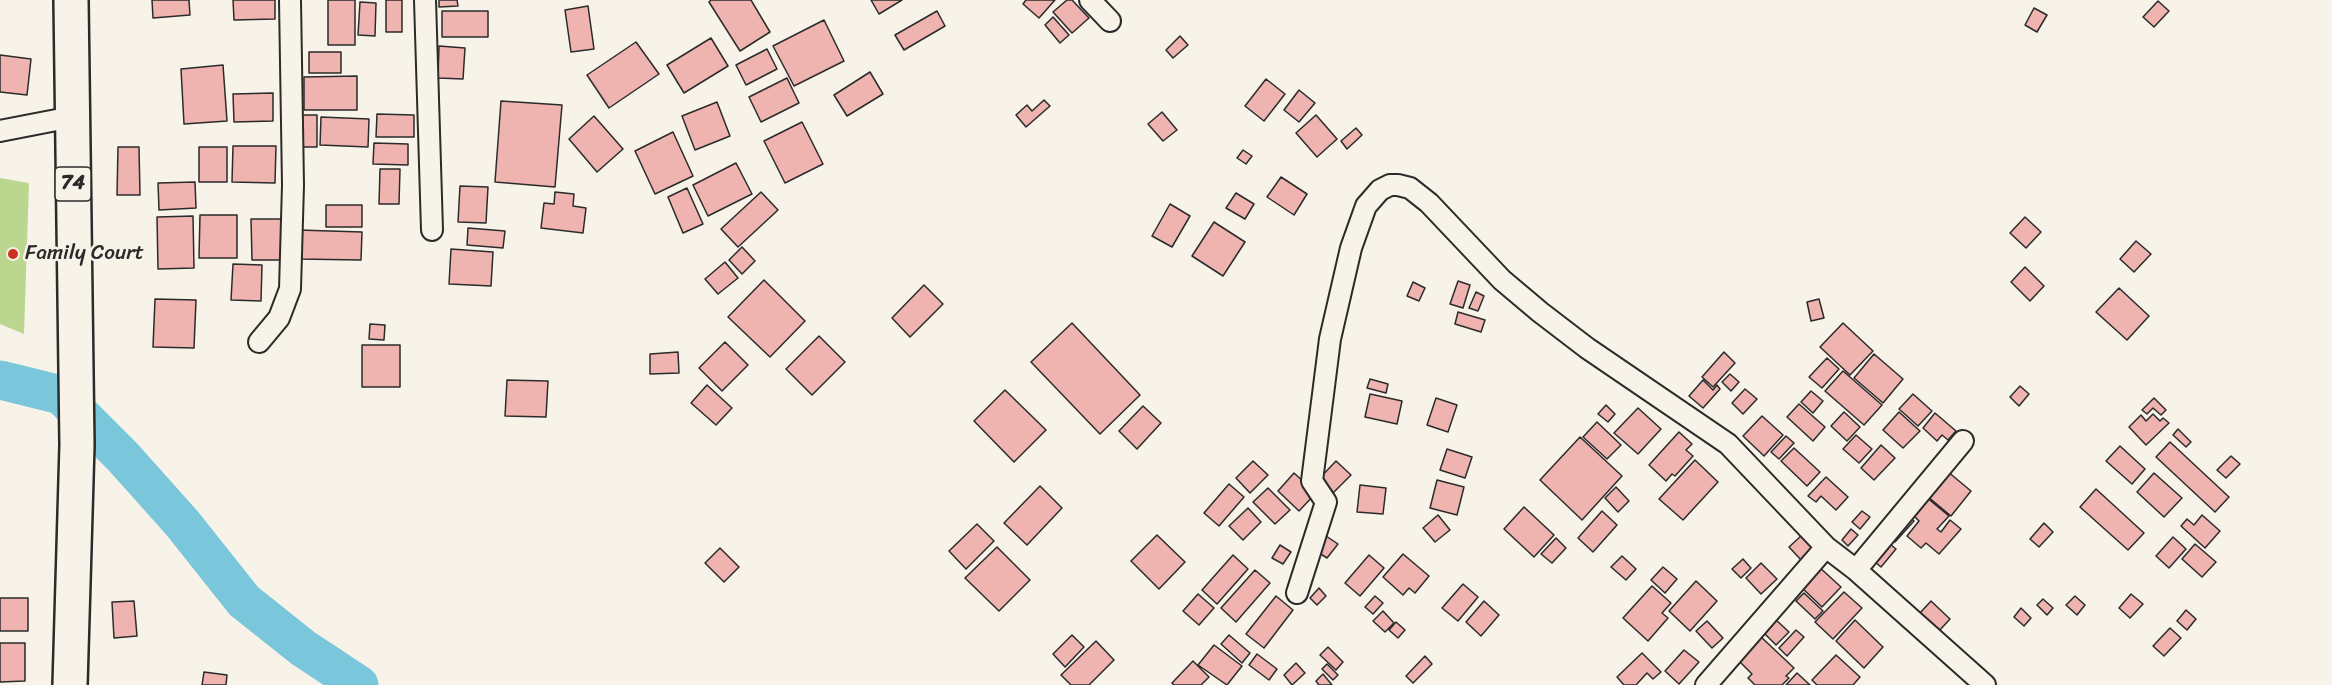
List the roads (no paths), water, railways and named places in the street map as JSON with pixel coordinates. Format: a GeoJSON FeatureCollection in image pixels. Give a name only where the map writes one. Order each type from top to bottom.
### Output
{"type":"FeatureCollection","features":[{"type":"Feature","properties":{"kind":"highway","name":"74"},"geometry":{"type":"LineString","coordinates":[[70,685],[76,445],[71,0]]}},
{"type":"Feature","properties":{"kind":"street"},"geometry":{"type":"LineString","coordinates":[[259,342],[279,318],[285,305],[290,281],[293,184],[290,0]]}},
{"type":"Feature","properties":{"kind":"street"},"geometry":{"type":"LineString","coordinates":[[425,0],[432,230]]}},
{"type":"Feature","properties":{"kind":"street"},"geometry":{"type":"LineString","coordinates":[[1090,0],[1110,21]]}},
{"type":"Feature","properties":{"kind":"street"},"geometry":{"type":"LineString","coordinates":[[0,131],[72,117]]}},
{"type":"Feature","properties":{"kind":"street"},"geometry":{"type":"LineString","coordinates":[[1298,594],[1326,502],[1312,481],[1330,339],[1351,248],[1366,206],[1380,190],[1390,185],[1410,188],[1429,202],[1502,280],[1540,312],[1587,348],[1728,444],[1826,547],[1856,570],[1985,685]]}},
{"type":"Feature","properties":{"kind":"street"},"geometry":{"type":"LineString","coordinates":[[1856,570],[1963,441]]}},
{"type":"Feature","properties":{"kind":"street"},"geometry":{"type":"LineString","coordinates":[[1706,685],[1826,547]]}},
{"type":"Feature","properties":{"kind":"waterway"},"geometry":{"type":"LineString","coordinates":[[0,380],[61,395],[123,457],[182,523],[244,601],[303,648],[359,685]]}},
{"type":"Feature","properties":{"kind":"place","name":"Family Court"},"geometry":{"type":"Point","coordinates":[13,254]}}]}
